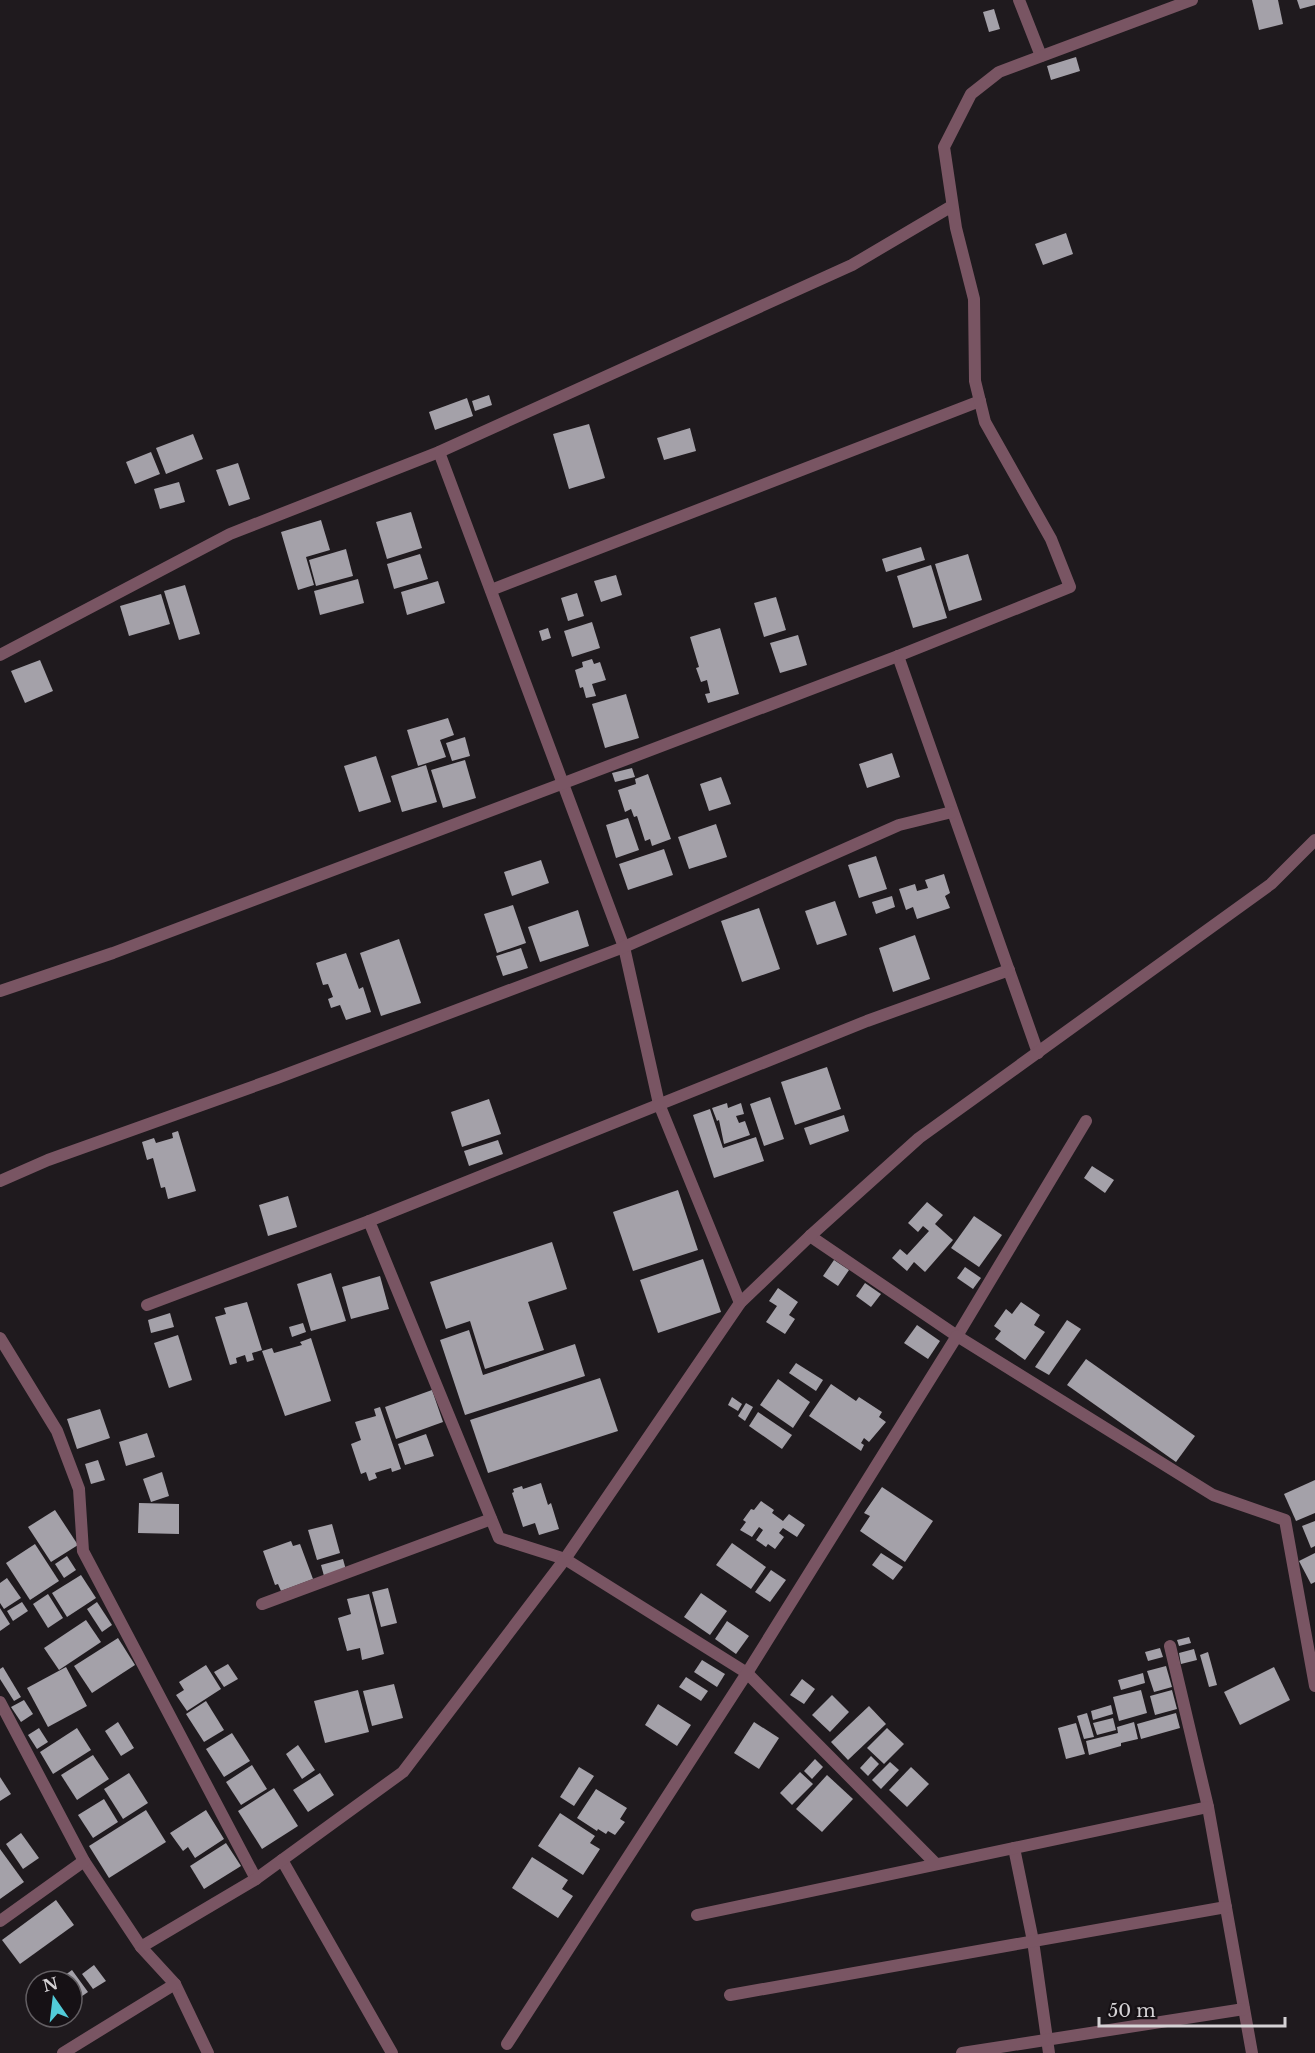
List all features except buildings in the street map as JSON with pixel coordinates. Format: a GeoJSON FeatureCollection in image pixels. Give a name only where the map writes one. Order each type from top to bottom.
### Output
{"type":"FeatureCollection","features":[{"type":"Feature","properties":{"kind":"street"},"geometry":{"type":"LineString","coordinates":[[1019,0],[1041,56]]}},
{"type":"Feature","properties":{"kind":"street"},"geometry":{"type":"LineString","coordinates":[[0,991],[113,953],[564,783],[898,656],[1070,587],[1051,538],[985,422],[975,381],[974,299],[952,206],[944,147],[971,94],[999,72],[1191,0]]}},
{"type":"Feature","properties":{"kind":"street"},"geometry":{"type":"LineString","coordinates":[[0,655],[230,534],[439,452],[852,265],[952,206]]}},
{"type":"Feature","properties":{"kind":"street"},"geometry":{"type":"LineString","coordinates":[[491,590],[980,401]]}},
{"type":"Feature","properties":{"kind":"street"},"geometry":{"type":"LineString","coordinates":[[439,452],[624,947],[659,1104],[740,1302]]}},
{"type":"Feature","properties":{"kind":"street"},"geometry":{"type":"LineString","coordinates":[[898,656],[1038,1053]]}},
{"type":"Feature","properties":{"kind":"street"},"geometry":{"type":"LineString","coordinates":[[0,1181],[48,1160],[277,1078],[624,947],[899,825],[952,812]]}},
{"type":"Feature","properties":{"kind":"street"},"geometry":{"type":"LineString","coordinates":[[141,1947],[256,1879],[403,1772],[565,1559],[740,1302],[919,1138],[1271,884],[1315,840]]}},
{"type":"Feature","properties":{"kind":"street"},"geometry":{"type":"LineString","coordinates":[[147,1305],[369,1221],[867,1022],[1009,970]]}},
{"type":"Feature","properties":{"kind":"street"},"geometry":{"type":"LineString","coordinates":[[507,2044],[747,1673],[957,1336],[1086,1121]]}},
{"type":"Feature","properties":{"kind":"street"},"geometry":{"type":"LineString","coordinates":[[369,1221],[499,1538],[565,1559],[747,1673],[936,1864]]}},
{"type":"Feature","properties":{"kind":"street"},"geometry":{"type":"LineString","coordinates":[[810,1236],[957,1336],[1213,1495],[1285,1520],[1315,1686]]}},
{"type":"Feature","properties":{"kind":"street"},"geometry":{"type":"LineString","coordinates":[[0,1338],[57,1431],[79,1489],[83,1551],[256,1879]]}},
{"type":"Feature","properties":{"kind":"street"},"geometry":{"type":"LineString","coordinates":[[262,1604],[491,1519]]}},
{"type":"Feature","properties":{"kind":"street"},"geometry":{"type":"LineString","coordinates":[[1170,1646],[1208,1807],[1252,2053]]}},
{"type":"Feature","properties":{"kind":"street"},"geometry":{"type":"LineString","coordinates":[[0,1702],[84,1861],[141,1947],[175,1984],[208,2053]]}},
{"type":"Feature","properties":{"kind":"street"},"geometry":{"type":"LineString","coordinates":[[696,1915],[1208,1807]]}},
{"type":"Feature","properties":{"kind":"street"},"geometry":{"type":"LineString","coordinates":[[1014,1848],[1033,1941],[1049,2053]]}},
{"type":"Feature","properties":{"kind":"street"},"geometry":{"type":"LineString","coordinates":[[282,1860],[392,2053]]}},
{"type":"Feature","properties":{"kind":"street"},"geometry":{"type":"LineString","coordinates":[[0,1921],[84,1861]]}},
{"type":"Feature","properties":{"kind":"street"},"geometry":{"type":"LineString","coordinates":[[730,1995],[1226,1907]]}},
{"type":"Feature","properties":{"kind":"street"},"geometry":{"type":"LineString","coordinates":[[63,2053],[175,1984]]}},
{"type":"Feature","properties":{"kind":"street"},"geometry":{"type":"LineString","coordinates":[[962,2053],[1244,2009]]}}]}
